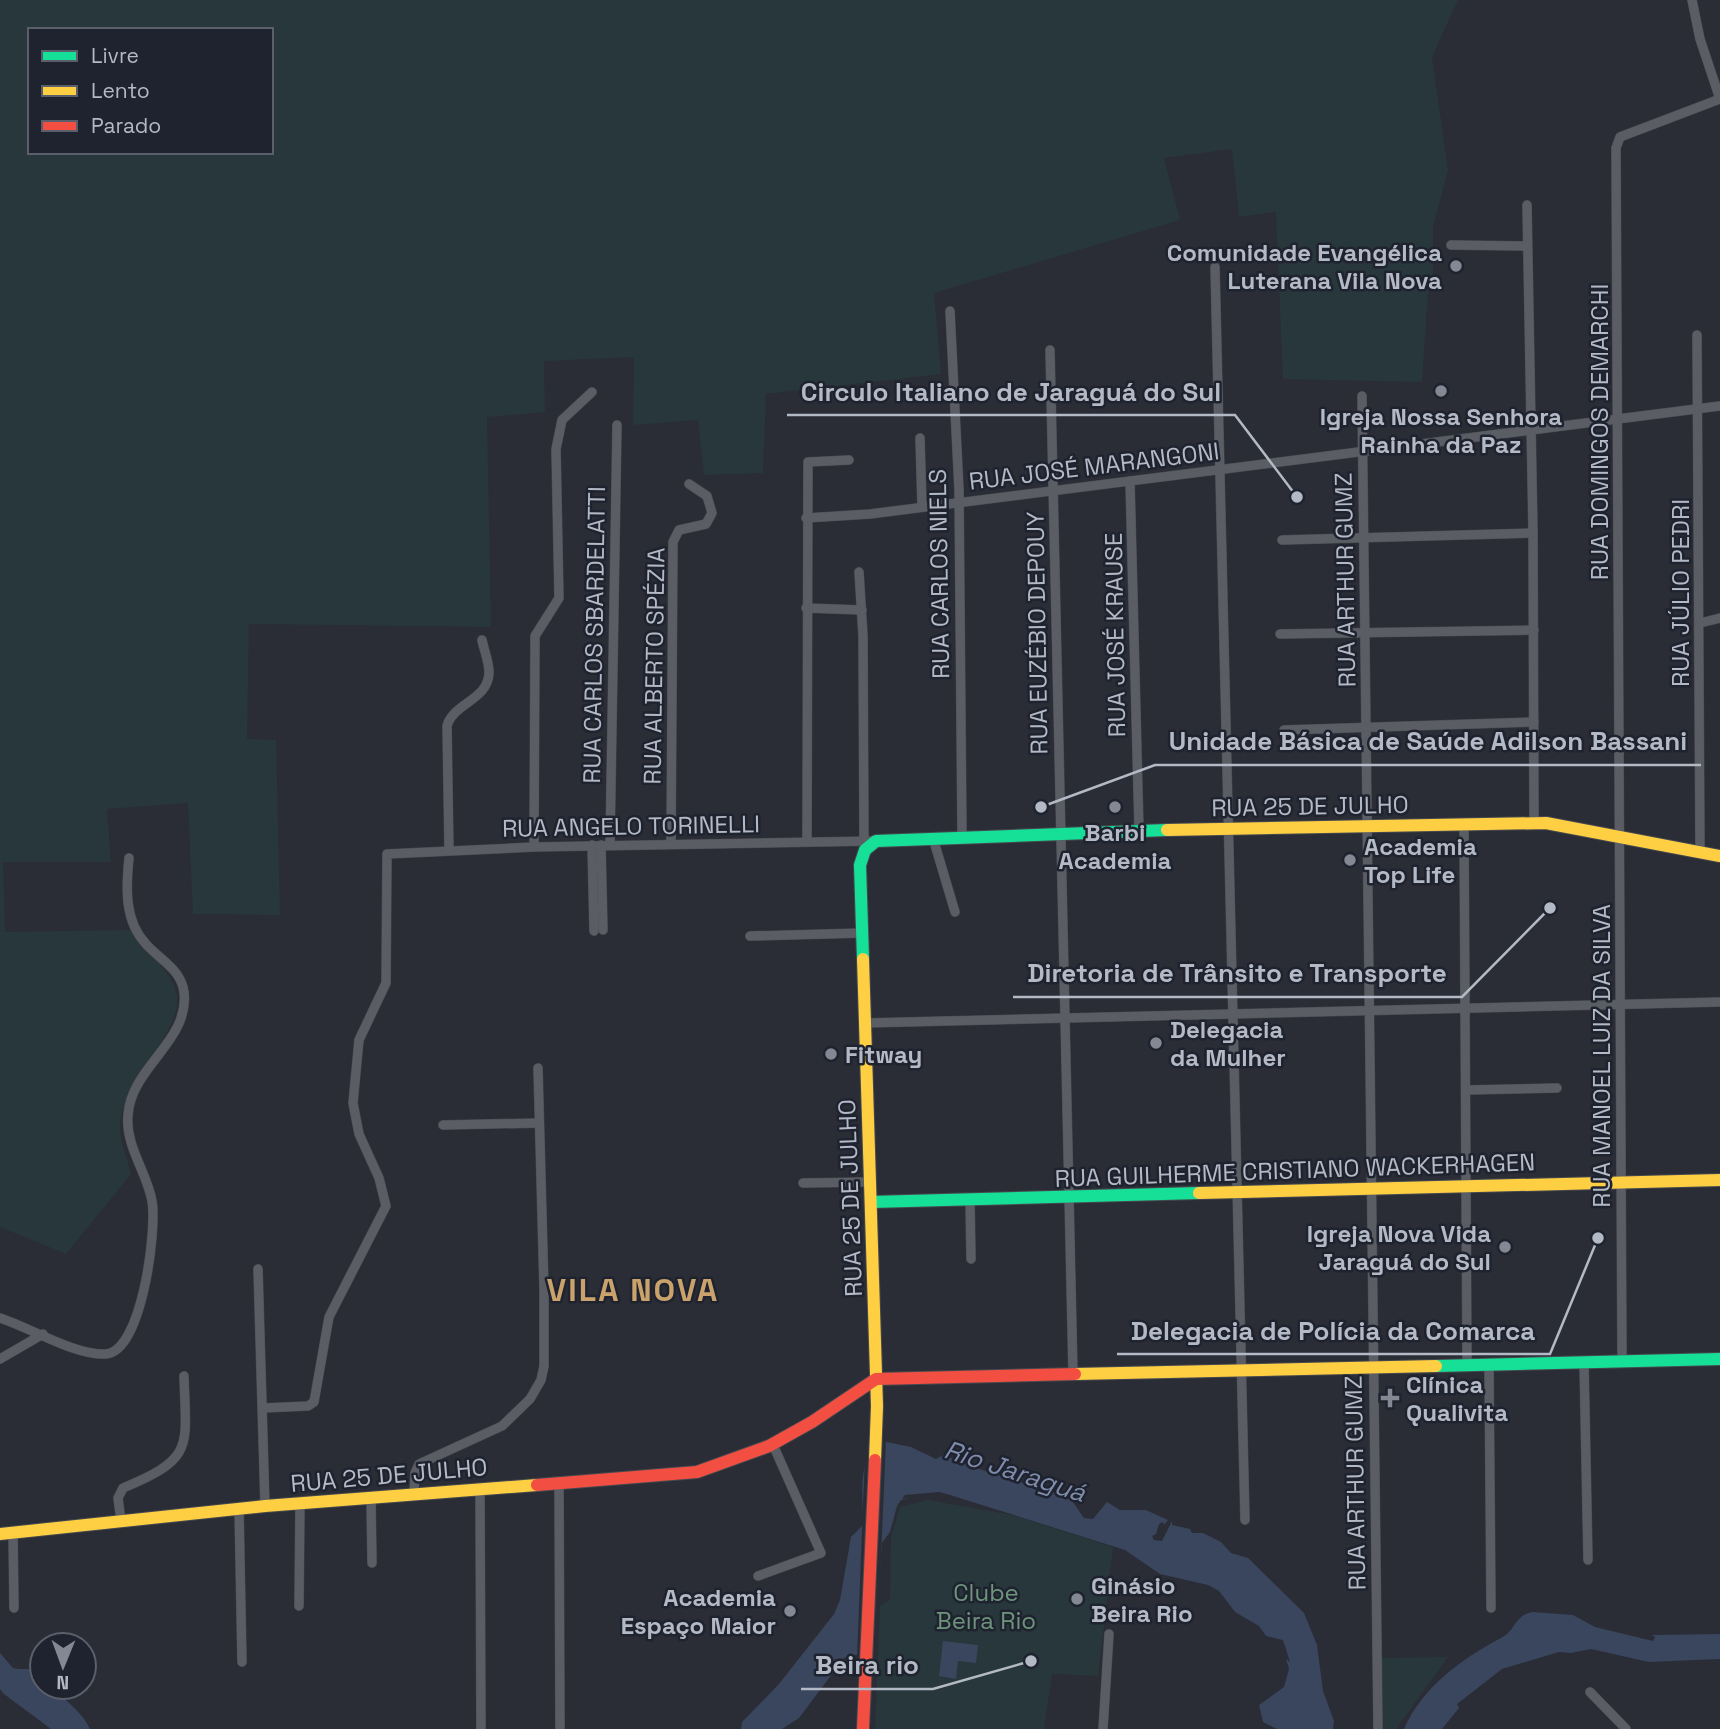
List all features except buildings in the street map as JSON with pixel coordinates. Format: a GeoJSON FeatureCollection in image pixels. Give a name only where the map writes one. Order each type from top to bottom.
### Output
{"type":"FeatureCollection","features":[{"type":"Feature","properties":{"kind":"main road","name":"RUA 25 DE JULHO"},"geometry":{"type":"LineString","coordinates":[[7,1533],[239,1508],[697,1472],[735,1463],[774,1447],[876,1380],[860,859],[870,841],[1061,832],[1534,823],[1574,826],[1720,856]]}},
{"type":"Feature","properties":{"kind":"main road","name":"RUA GUILHERME CRISTIANO WACKERHAGEN"},"geometry":{"type":"LineString","coordinates":[[871,1202],[1720,1180]]}},
{"type":"Feature","properties":{"kind":"main road"},"geometry":{"type":"LineString","coordinates":[[863,1729],[877,1410],[876,1380],[1720,1359]]}},
{"type":"Feature","properties":{"kind":"street"},"geometry":{"type":"LineString","coordinates":[[1692,0],[1700,39],[1720,99]]}},
{"type":"Feature","properties":{"kind":"street","name":"RUA DOMINGOS DEMARCHI"},"geometry":{"type":"LineString","coordinates":[[1619,834],[1618,142],[1620,137],[1720,99]]}},
{"type":"Feature","properties":{"kind":"street"},"geometry":{"type":"LineString","coordinates":[[1527,205],[1533,533],[1534,823]]}},
{"type":"Feature","properties":{"kind":"street"},"geometry":{"type":"LineString","coordinates":[[1451,245],[1527,246]]}},
{"type":"Feature","properties":{"kind":"street"},"geometry":{"type":"LineString","coordinates":[[1215,267],[1245,1520]]}},
{"type":"Feature","properties":{"kind":"street","name":"RUA CARLOS NIELS"},"geometry":{"type":"LineString","coordinates":[[950,311],[959,502],[962,836]]}},
{"type":"Feature","properties":{"kind":"street","name":"RUA JÚLIO PEDRI"},"geometry":{"type":"LineString","coordinates":[[1697,335],[1700,851]]}},
{"type":"Feature","properties":{"kind":"street","name":"RUA EUZÉBIO DEPOUY"},"geometry":{"type":"LineString","coordinates":[[1050,350],[1073,1374]]}},
{"type":"Feature","properties":{"kind":"street"},"geometry":{"type":"LineString","coordinates":[[534,847],[535,636],[559,598],[556,449],[562,420],[592,392]]}},
{"type":"Feature","properties":{"kind":"street","name":"RUA ARTHUR GUMZ"},"geometry":{"type":"LineString","coordinates":[[1362,396],[1378,1729]]}},
{"type":"Feature","properties":{"kind":"street","name":"RUA JOSÉ MARANGONI"},"geometry":{"type":"LineString","coordinates":[[806,518],[1053,491],[1720,406]]}},
{"type":"Feature","properties":{"kind":"street","name":"RUA CARLOS SBARDELATTI"},"geometry":{"type":"LineString","coordinates":[[598,930],[617,425]]}},
{"type":"Feature","properties":{"kind":"street"},"geometry":{"type":"LineString","coordinates":[[920,438],[922,507]]}},
{"type":"Feature","properties":{"kind":"street"},"geometry":{"type":"LineString","coordinates":[[807,841],[808,462],[849,460]]}},
{"type":"Feature","properties":{"kind":"street","name":"RUA JOSÉ KRAUSE"},"geometry":{"type":"LineString","coordinates":[[1130,481],[1139,830]]}},
{"type":"Feature","properties":{"kind":"street","name":"RUA ALBERTO SPÉZIA"},"geometry":{"type":"LineString","coordinates":[[671,844],[673,542],[679,530],[706,524],[712,513],[707,496],[689,484]]}},
{"type":"Feature","properties":{"kind":"street"},"geometry":{"type":"LineString","coordinates":[[1282,540],[1533,533]]}},
{"type":"Feature","properties":{"kind":"street"},"geometry":{"type":"LineString","coordinates":[[859,572],[870,841]]}},
{"type":"Feature","properties":{"kind":"street"},"geometry":{"type":"LineString","coordinates":[[806,608],[862,610]]}},
{"type":"Feature","properties":{"kind":"street"},"geometry":{"type":"LineString","coordinates":[[1700,623],[1720,618]]}},
{"type":"Feature","properties":{"kind":"street"},"geometry":{"type":"LineString","coordinates":[[1280,635],[1534,630]]}},
{"type":"Feature","properties":{"kind":"street"},"geometry":{"type":"LineString","coordinates":[[449,850],[447,726],[453,712],[482,691],[488,681],[482,640]]}},
{"type":"Feature","properties":{"kind":"street"},"geometry":{"type":"LineString","coordinates":[[1284,730],[1534,722]]}},
{"type":"Feature","properties":{"kind":"street"},"geometry":{"type":"LineString","coordinates":[[1464,824],[1467,1365]]}},
{"type":"Feature","properties":{"kind":"street","name":"RUA MANOEL LUIZ DA SILVA"},"geometry":{"type":"LineString","coordinates":[[1619,834],[1622,1361]]}},
{"type":"Feature","properties":{"kind":"street"},"geometry":{"type":"LineString","coordinates":[[933,838],[955,912]]}},
{"type":"Feature","properties":{"kind":"street","name":"RUA ANGELO TORINELLI"},"geometry":{"type":"LineString","coordinates":[[263,1408],[308,1406],[314,1402],[329,1317],[386,1206],[379,1178],[359,1133],[353,1103],[359,1040],[386,983],[387,854],[601,845],[870,841]]}},
{"type":"Feature","properties":{"kind":"street"},"geometry":{"type":"LineString","coordinates":[[0,1318],[93,1353],[107,1354],[117,1351],[133,1330],[143,1286],[153,1215],[150,1191],[130,1135],[128,1112],[148,1069],[180,1026],[184,993],[175,971],[146,944],[132,923],[127,878],[129,858]]}},
{"type":"Feature","properties":{"kind":"street"},"geometry":{"type":"LineString","coordinates":[[750,936],[862,933]]}},
{"type":"Feature","properties":{"kind":"street"},"geometry":{"type":"LineString","coordinates":[[866,1023],[1720,1002]]}},
{"type":"Feature","properties":{"kind":"street"},"geometry":{"type":"LineString","coordinates":[[414,1494],[415,1473],[419,1464],[502,1426],[530,1399],[541,1380],[544,1366],[544,1289],[538,1068]]}},
{"type":"Feature","properties":{"kind":"street"},"geometry":{"type":"LineString","coordinates":[[1466,1090],[1556,1088]]}},
{"type":"Feature","properties":{"kind":"street"},"geometry":{"type":"LineString","coordinates":[[443,1125],[539,1124]]}},
{"type":"Feature","properties":{"kind":"street"},"geometry":{"type":"LineString","coordinates":[[803,1183],[870,1182]]}},
{"type":"Feature","properties":{"kind":"street"},"geometry":{"type":"LineString","coordinates":[[970,1200],[971,1259]]}},
{"type":"Feature","properties":{"kind":"street"},"geometry":{"type":"LineString","coordinates":[[258,1269],[265,1506]]}},
{"type":"Feature","properties":{"kind":"street"},"geometry":{"type":"LineString","coordinates":[[0,1359],[43,1334]]}},
{"type":"Feature","properties":{"kind":"street"},"geometry":{"type":"LineString","coordinates":[[1584,1362],[1588,1560]]}},
{"type":"Feature","properties":{"kind":"street"},"geometry":{"type":"LineString","coordinates":[[1489,1364],[1491,1608]]}},
{"type":"Feature","properties":{"kind":"street"},"geometry":{"type":"LineString","coordinates":[[121,1521],[118,1498],[123,1488],[148,1478],[178,1457],[185,1446],[184,1376]]}},
{"type":"Feature","properties":{"kind":"street"},"geometry":{"type":"LineString","coordinates":[[758,1576],[821,1553],[774,1447]]}},
{"type":"Feature","properties":{"kind":"street"},"geometry":{"type":"LineString","coordinates":[[559,1482],[560,1729]]}},
{"type":"Feature","properties":{"kind":"street"},"geometry":{"type":"LineString","coordinates":[[480,1489],[481,1729]]}},
{"type":"Feature","properties":{"kind":"street"},"geometry":{"type":"LineString","coordinates":[[371,1497],[372,1563]]}},
{"type":"Feature","properties":{"kind":"street"},"geometry":{"type":"LineString","coordinates":[[299,1606],[300,1503]]}},
{"type":"Feature","properties":{"kind":"street"},"geometry":{"type":"LineString","coordinates":[[239,1508],[242,1662]]}},
{"type":"Feature","properties":{"kind":"street"},"geometry":{"type":"LineString","coordinates":[[7,1533],[13,1608]]}},
{"type":"Feature","properties":{"kind":"street"},"geometry":{"type":"LineString","coordinates":[[1103,1729],[1110,1634]]}},
{"type":"Feature","properties":{"kind":"street"},"geometry":{"type":"LineString","coordinates":[[1590,1692],[1626,1729]]}},
{"type":"Feature","properties":{"kind":"green space"},"geometry":{"type":"Polygon","coordinates":[[[0,0],[1458,0],[1432,57],[1448,170],[1433,227],[1433,276],[1428,291],[1422,382],[1283,379],[1276,212],[1239,217],[1232,149],[1164,158],[1180,220],[934,293],[941,374],[766,394],[763,473],[704,475],[698,420],[633,425],[634,357],[544,361],[545,412],[487,417],[491,627],[249,624],[247,739],[276,740],[280,915],[193,914],[188,803],[107,809],[111,862],[3,862],[5,932],[131,930],[164,969],[177,996],[176,1010],[170,1026],[130,1092],[123,1110],[120,1133],[131,1174],[66,1254],[0,1227],[0,0]]]}},
{"type":"Feature","properties":{"kind":"green space","name":"Clube Beira Rio"},"geometry":{"type":"Polygon","coordinates":[[[928,1500],[1012,1515],[1113,1547],[1098,1676],[1052,1674],[1044,1729],[875,1729],[880,1606],[890,1600],[891,1537],[900,1507],[928,1500]]]}},
{"type":"Feature","properties":{"kind":"green space"},"geometry":{"type":"Polygon","coordinates":[[[1448,1657],[1396,1729],[1376,1729],[1378,1658],[1448,1657]]]}},
{"type":"Feature","properties":{"kind":"water"},"geometry":{"type":"Polygon","coordinates":[[[887,1442],[911,1447],[936,1459],[945,1454],[983,1470],[1068,1495],[1084,1518],[1093,1519],[1107,1502],[1120,1510],[1146,1510],[1168,1520],[1164,1525],[1163,1522],[1159,1524],[1156,1534],[1152,1536],[1154,1540],[1162,1541],[1172,1521],[1172,1525],[1190,1529],[1192,1533],[1203,1533],[1221,1542],[1231,1553],[1248,1558],[1304,1613],[1317,1645],[1323,1691],[1334,1721],[1333,1729],[1277,1729],[1263,1722],[1259,1705],[1284,1687],[1289,1669],[1286,1659],[1290,1662],[1283,1640],[1266,1636],[1259,1626],[1235,1612],[1219,1591],[1208,1585],[1160,1574],[1125,1550],[939,1492],[905,1495],[902,1499],[910,1498],[901,1500],[897,1506],[890,1532],[882,1543],[877,1616],[859,1654],[844,1658],[799,1718],[782,1729],[741,1729],[742,1722],[779,1684],[834,1614],[840,1600],[851,1537],[863,1525],[862,1490],[865,1465],[869,1455],[887,1442]]]}},
{"type":"Feature","properties":{"kind":"water"},"geometry":{"type":"Polygon","coordinates":[[[1533,1612],[1573,1615],[1595,1627],[1653,1641],[1655,1637],[1652,1635],[1720,1634],[1720,1659],[1649,1662],[1591,1649],[1571,1653],[1559,1652],[1502,1669],[1457,1704],[1459,1708],[1442,1729],[1404,1729],[1421,1700],[1445,1675],[1506,1635],[1522,1616],[1533,1612]]]}},
{"type":"Feature","properties":{"kind":"water"},"geometry":{"type":"Polygon","coordinates":[[[943,1641],[978,1645],[976,1663],[958,1661],[956,1679],[939,1676],[943,1641]]]}},
{"type":"Feature","properties":{"kind":"water"},"geometry":{"type":"Polygon","coordinates":[[[0,1653],[13,1668],[28,1670],[28,1701],[67,1701],[83,1717],[90,1729],[51,1729],[0,1689],[0,1653]]]}},
{"type":"Feature","properties":{"kind":"pier"},"geometry":{"type":"Polygon","coordinates":[[[886,1439],[878,1630],[874,1641],[857,1658],[865,1455],[872,1444],[886,1439]]]}},
{"type":"Feature","properties":{"kind":"traffic: fast"},"geometry":{"type":"LineString","coordinates":[[863,959],[860,865],[865,850],[876,841],[1167,830]]}},
{"type":"Feature","properties":{"kind":"traffic: fast"},"geometry":{"type":"LineString","coordinates":[[871,1202],[1199,1193]]}},
{"type":"Feature","properties":{"kind":"traffic: fast"},"geometry":{"type":"LineString","coordinates":[[1436,1366],[1720,1359]]}},
{"type":"Feature","properties":{"kind":"traffic: slow"},"geometry":{"type":"LineString","coordinates":[[1167,830],[1546,823],[1720,856]]}},
{"type":"Feature","properties":{"kind":"traffic: slow"},"geometry":{"type":"LineString","coordinates":[[863,959],[877,1406],[875,1460]]}},
{"type":"Feature","properties":{"kind":"traffic: slow"},"geometry":{"type":"LineString","coordinates":[[1199,1193],[1720,1180]]}},
{"type":"Feature","properties":{"kind":"traffic: slow"},"geometry":{"type":"LineString","coordinates":[[1075,1374],[1436,1366]]}},
{"type":"Feature","properties":{"kind":"traffic: slow"},"geometry":{"type":"LineString","coordinates":[[0,1534],[265,1506],[537,1485]]}},
{"type":"Feature","properties":{"kind":"traffic: jam"},"geometry":{"type":"LineString","coordinates":[[537,1485],[697,1472],[769,1446],[812,1422],[876,1379],[1075,1374]]}},
{"type":"Feature","properties":{"kind":"traffic: jam"},"geometry":{"type":"LineString","coordinates":[[863,1729],[875,1460]]}},
{"type":"Feature","properties":{"kind":"place","name":"Comunidade Evangélica Luterana Vila Nova"},"geometry":{"type":"Point","coordinates":[1456,266]}},
{"type":"Feature","properties":{"kind":"place","name":"Igreja Nossa Senhora Rainha da Paz"},"geometry":{"type":"Point","coordinates":[1441,391]}},
{"type":"Feature","properties":{"kind":"place","name":"Circulo Italiano de Jaraguá do Sul"},"geometry":{"type":"Point","coordinates":[1297,497]}},
{"type":"Feature","properties":{"kind":"place","name":"Unidade Básica de Saúde Adilson Bassani"},"geometry":{"type":"Point","coordinates":[1041,807]}},
{"type":"Feature","properties":{"kind":"place","name":"Barbi Academia"},"geometry":{"type":"Point","coordinates":[1115,807]}},
{"type":"Feature","properties":{"kind":"place","name":"Academia Top Life"},"geometry":{"type":"Point","coordinates":[1350,860]}},
{"type":"Feature","properties":{"kind":"place","name":"Diretoria de Trânsito e Transporte"},"geometry":{"type":"Point","coordinates":[1550,908]}},
{"type":"Feature","properties":{"kind":"place","name":"Delegacia da Mulher"},"geometry":{"type":"Point","coordinates":[1156,1043]}},
{"type":"Feature","properties":{"kind":"place","name":"Fitway"},"geometry":{"type":"Point","coordinates":[831,1054]}},
{"type":"Feature","properties":{"kind":"place","name":"Delegacia de Polícia da Comarca"},"geometry":{"type":"Point","coordinates":[1598,1238]}},
{"type":"Feature","properties":{"kind":"place","name":"Igreja Nova Vida Jaraguá do Sul"},"geometry":{"type":"Point","coordinates":[1505,1247]}},
{"type":"Feature","properties":{"kind":"place","name":"Clínica Qualivita"},"geometry":{"type":"Point","coordinates":[1390,1398]}},
{"type":"Feature","properties":{"kind":"place","name":"Ginásio Beira Rio"},"geometry":{"type":"Point","coordinates":[1077,1599]}},
{"type":"Feature","properties":{"kind":"place","name":"Academia Espaço Maior"},"geometry":{"type":"Point","coordinates":[790,1611]}},
{"type":"Feature","properties":{"kind":"place","name":"Beira rio"},"geometry":{"type":"Point","coordinates":[1031,1661]}},
{"type":"Feature","properties":{"kind":"district","name":"VILA NOVA"},"geometry":{"type":"Point","coordinates":[633,1290]}},
{"type":"Feature","properties":{"kind":"water label","name":"Rio Jaraguá"},"geometry":{"type":"Point","coordinates":[1015,1471]}}]}
